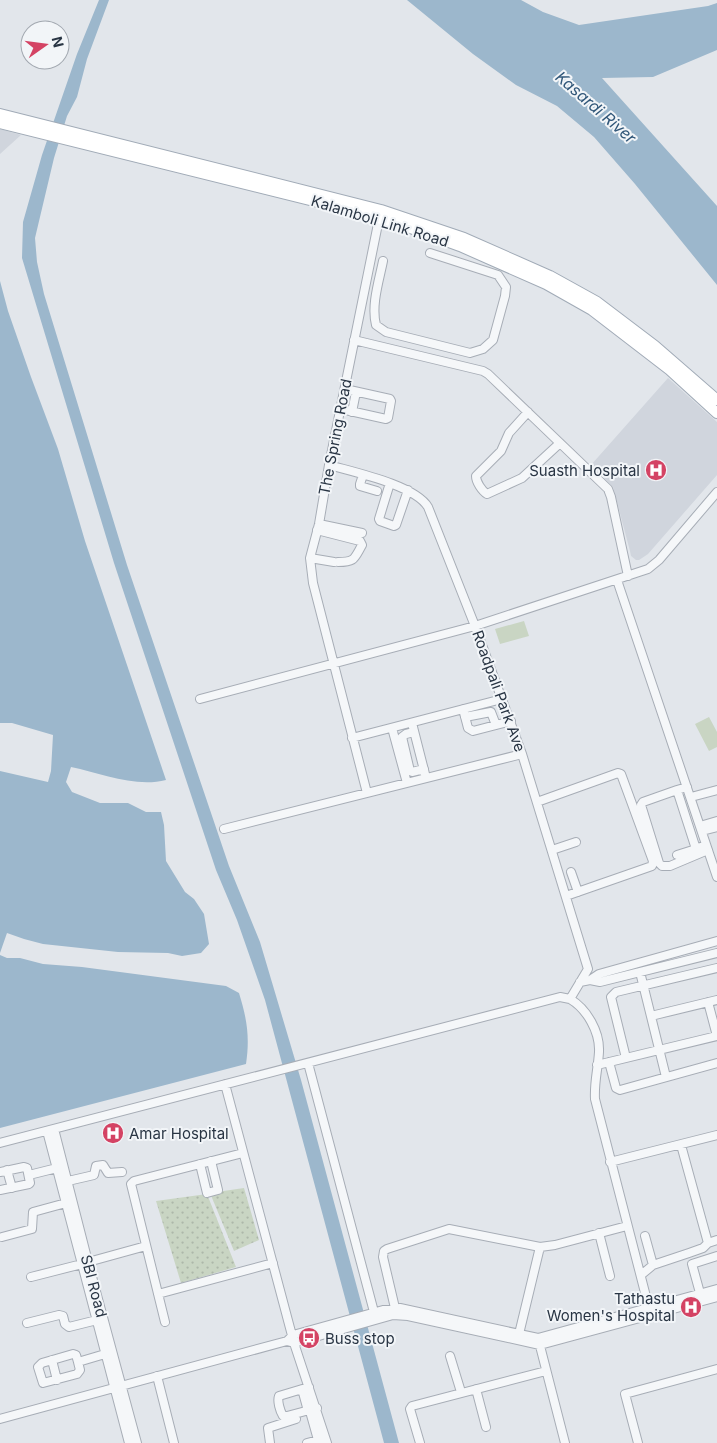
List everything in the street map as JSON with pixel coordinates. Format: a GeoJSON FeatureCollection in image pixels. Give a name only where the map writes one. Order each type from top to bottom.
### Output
{"type":"FeatureCollection","features":[{"type":"Feature","properties":{"kind":"main road","name":"Kalamboli Link Road"},"geometry":{"type":"LineString","coordinates":[[0,114],[25,125]]}},
{"type":"Feature","properties":{"kind":"main road","name":"Kalamboli Link Road"},"geometry":{"type":"LineString","coordinates":[[0,123],[25,125],[331,205],[438,228],[550,276],[585,294],[608,309],[655,346],[717,400]]}},
{"type":"Feature","properties":{"kind":"main road","name":"Kalamboli Link Road"},"geometry":{"type":"LineString","coordinates":[[380,214],[460,246],[573,298],[602,316],[650,353],[717,413]]}},
{"type":"Feature","properties":{"kind":"street","name":"The Spring Road"},"geometry":{"type":"LineString","coordinates":[[367,793],[313,583],[310,558],[318,527],[380,214]]}},
{"type":"Feature","properties":{"kind":"street"},"geometry":{"type":"LineString","coordinates":[[383,261],[373,316],[376,325],[386,332],[470,353],[489,345],[493,340],[506,296],[506,287],[498,275],[430,253]]}},
{"type":"Feature","properties":{"kind":"street"},"geometry":{"type":"LineString","coordinates":[[366,283],[378,286]]}},
{"type":"Feature","properties":{"kind":"street"},"geometry":{"type":"LineString","coordinates":[[360,312],[373,316]]}},
{"type":"Feature","properties":{"kind":"street"},"geometry":{"type":"LineString","coordinates":[[354,340],[483,371],[488,374],[608,490],[628,576]]}},
{"type":"Feature","properties":{"kind":"street"},"geometry":{"type":"LineString","coordinates":[[341,409],[388,418],[390,400],[346,389]]}},
{"type":"Feature","properties":{"kind":"street"},"geometry":{"type":"LineString","coordinates":[[352,412],[356,392]]}},
{"type":"Feature","properties":{"kind":"street"},"geometry":{"type":"LineString","coordinates":[[528,412],[508,433],[501,450],[476,476],[484,492],[487,494],[522,478],[560,443]]}},
{"type":"Feature","properties":{"kind":"street","name":"Roadpali Park Ave"},"geometry":{"type":"LineString","coordinates":[[329,465],[408,490],[425,502],[428,507],[475,626],[522,754],[588,969],[570,998]]}},
{"type":"Feature","properties":{"kind":"street"},"geometry":{"type":"LineString","coordinates":[[363,475],[360,486],[376,493],[380,480]]}},
{"type":"Feature","properties":{"kind":"street"},"geometry":{"type":"LineString","coordinates":[[390,484],[379,518],[380,521],[394,526],[396,525],[408,490]]}},
{"type":"Feature","properties":{"kind":"street"},"geometry":{"type":"LineString","coordinates":[[200,700],[475,626],[648,569],[654,565],[717,492]]}},
{"type":"Feature","properties":{"kind":"street"},"geometry":{"type":"LineString","coordinates":[[318,527],[362,533]]}},
{"type":"Feature","properties":{"kind":"street"},"geometry":{"type":"LineString","coordinates":[[310,558],[351,562],[354,560],[362,544],[360,541],[318,527]]}},
{"type":"Feature","properties":{"kind":"street"},"geometry":{"type":"LineString","coordinates":[[617,580],[717,876]]}},
{"type":"Feature","properties":{"kind":"street"},"geometry":{"type":"LineString","coordinates":[[464,713],[502,699]]}},
{"type":"Feature","properties":{"kind":"street"},"geometry":{"type":"LineString","coordinates":[[352,738],[412,723],[464,713],[492,712],[496,725]]}},
{"type":"Feature","properties":{"kind":"street"},"geometry":{"type":"LineString","coordinates":[[464,713],[468,728],[473,731],[510,721]]}},
{"type":"Feature","properties":{"kind":"street"},"geometry":{"type":"LineString","coordinates":[[412,723],[426,778]]}},
{"type":"Feature","properties":{"kind":"street"},"geometry":{"type":"LineString","coordinates":[[392,728],[407,783]]}},
{"type":"Feature","properties":{"kind":"street"},"geometry":{"type":"LineString","coordinates":[[414,732],[402,737],[410,771],[424,769]]}},
{"type":"Feature","properties":{"kind":"street"},"geometry":{"type":"LineString","coordinates":[[224,829],[522,754]]}},
{"type":"Feature","properties":{"kind":"street"},"geometry":{"type":"LineString","coordinates":[[537,802],[618,773],[620,774],[653,861],[652,866],[566,896]]}},
{"type":"Feature","properties":{"kind":"street"},"geometry":{"type":"LineString","coordinates":[[687,786],[643,802],[641,807],[659,863],[662,866],[670,866],[707,847]]}},
{"type":"Feature","properties":{"kind":"street"},"geometry":{"type":"LineString","coordinates":[[677,790],[697,851]]}},
{"type":"Feature","properties":{"kind":"street"},"geometry":{"type":"LineString","coordinates":[[691,797],[717,790]]}},
{"type":"Feature","properties":{"kind":"street"},"geometry":{"type":"LineString","coordinates":[[701,829],[717,821]]}},
{"type":"Feature","properties":{"kind":"street"},"geometry":{"type":"LineString","coordinates":[[701,829],[717,826]]}},
{"type":"Feature","properties":{"kind":"street"},"geometry":{"type":"LineString","coordinates":[[552,850],[576,842]]}},
{"type":"Feature","properties":{"kind":"street"},"geometry":{"type":"LineString","coordinates":[[677,855],[697,851]]}},
{"type":"Feature","properties":{"kind":"street"},"geometry":{"type":"LineString","coordinates":[[571,872],[578,892]]}},
{"type":"Feature","properties":{"kind":"street"},"geometry":{"type":"LineString","coordinates":[[580,982],[590,980],[599,974],[717,941]]}},
{"type":"Feature","properties":{"kind":"street"},"geometry":{"type":"LineString","coordinates":[[590,980],[600,982],[717,953]]}},
{"type":"Feature","properties":{"kind":"street"},"geometry":{"type":"LineString","coordinates":[[626,1058],[611,996],[616,992],[717,968]]}},
{"type":"Feature","properties":{"kind":"street"},"geometry":{"type":"LineString","coordinates":[[640,972],[666,1077]]}},
{"type":"Feature","properties":{"kind":"street"},"geometry":{"type":"LineString","coordinates":[[0,1143],[560,997],[570,998],[580,1006],[593,1026],[599,1050],[594,1083],[595,1099],[650,1311]]}},
{"type":"Feature","properties":{"kind":"street"},"geometry":{"type":"LineString","coordinates":[[651,1016],[717,1000]]}},
{"type":"Feature","properties":{"kind":"street"},"geometry":{"type":"LineString","coordinates":[[598,1065],[717,1036],[708,1002]]}},
{"type":"Feature","properties":{"kind":"street"},"geometry":{"type":"LineString","coordinates":[[609,1062],[616,1088],[620,1090],[717,1063]]}},
{"type":"Feature","properties":{"kind":"street"},"geometry":{"type":"LineString","coordinates":[[306,1063],[372,1315]]}},
{"type":"Feature","properties":{"kind":"street"},"geometry":{"type":"LineString","coordinates":[[226,1084],[291,1339],[324,1440],[307,1443]]}},
{"type":"Feature","properties":{"kind":"street","name":"SBI Road"},"geometry":{"type":"LineString","coordinates":[[51,1130],[57,1168],[118,1387],[129,1443]]}},
{"type":"Feature","properties":{"kind":"street","name":"SBI Road"},"geometry":{"type":"LineString","coordinates":[[51,1130],[68,1181],[96,1320],[105,1354],[137,1443]]}},
{"type":"Feature","properties":{"kind":"street"},"geometry":{"type":"LineString","coordinates":[[610,1162],[717,1135]]}},
{"type":"Feature","properties":{"kind":"street"},"geometry":{"type":"LineString","coordinates":[[681,1145],[708,1243]]}},
{"type":"Feature","properties":{"kind":"street"},"geometry":{"type":"LineString","coordinates":[[165,1322],[131,1184],[134,1181],[212,1165],[243,1153]]}},
{"type":"Feature","properties":{"kind":"street"},"geometry":{"type":"LineString","coordinates":[[68,1181],[94,1175],[96,1166],[101,1164],[108,1173],[122,1172]]}},
{"type":"Feature","properties":{"kind":"street"},"geometry":{"type":"LineString","coordinates":[[201,1168],[207,1193],[218,1190],[212,1165]]}},
{"type":"Feature","properties":{"kind":"street"},"geometry":{"type":"LineString","coordinates":[[0,1190],[12,1188],[29,1184],[28,1175],[24,1167],[4,1171],[12,1188]]}},
{"type":"Feature","properties":{"kind":"street"},"geometry":{"type":"LineString","coordinates":[[28,1175],[57,1168]]}},
{"type":"Feature","properties":{"kind":"street"},"geometry":{"type":"LineString","coordinates":[[2,1237],[32,1229],[33,1212],[66,1203]]}},
{"type":"Feature","properties":{"kind":"street"},"geometry":{"type":"LineString","coordinates":[[395,1308],[383,1257],[384,1251],[387,1249],[449,1229],[540,1247],[627,1226]]}},
{"type":"Feature","properties":{"kind":"street"},"geometry":{"type":"LineString","coordinates":[[599,1233],[610,1276]]}},
{"type":"Feature","properties":{"kind":"street"},"geometry":{"type":"LineString","coordinates":[[645,1236],[652,1264]]}},
{"type":"Feature","properties":{"kind":"street"},"geometry":{"type":"LineString","coordinates":[[641,1275],[652,1264],[703,1248],[708,1243],[717,1240]]}},
{"type":"Feature","properties":{"kind":"street"},"geometry":{"type":"LineString","coordinates":[[31,1277],[146,1246]]}},
{"type":"Feature","properties":{"kind":"street"},"geometry":{"type":"LineString","coordinates":[[519,1334],[540,1247]]}},
{"type":"Feature","properties":{"kind":"street"},"geometry":{"type":"LineString","coordinates":[[700,1293],[692,1264],[717,1256]]}},
{"type":"Feature","properties":{"kind":"street"},"geometry":{"type":"LineString","coordinates":[[158,1294],[273,1263]]}},
{"type":"Feature","properties":{"kind":"street"},"geometry":{"type":"LineString","coordinates":[[650,1311],[700,1293],[717,1289]]}},
{"type":"Feature","properties":{"kind":"street"},"geometry":{"type":"LineString","coordinates":[[0,1420],[372,1315],[387,1313],[408,1316],[539,1341],[650,1311],[717,1297]]}},
{"type":"Feature","properties":{"kind":"street"},"geometry":{"type":"LineString","coordinates":[[387,1313],[395,1308],[409,1309],[519,1334],[539,1341]]}},
{"type":"Feature","properties":{"kind":"street"},"geometry":{"type":"LineString","coordinates":[[27,1323],[59,1315],[63,1316],[65,1324],[69,1327],[96,1320]]}},
{"type":"Feature","properties":{"kind":"street"},"geometry":{"type":"LineString","coordinates":[[539,1341],[565,1443]]}},
{"type":"Feature","properties":{"kind":"street"},"geometry":{"type":"LineString","coordinates":[[73,1354],[76,1356],[79,1372],[45,1383],[42,1380],[38,1367],[52,1360],[73,1354]]}},
{"type":"Feature","properties":{"kind":"street"},"geometry":{"type":"LineString","coordinates":[[78,1362],[105,1354]]}},
{"type":"Feature","properties":{"kind":"street"},"geometry":{"type":"LineString","coordinates":[[450,1356],[461,1392]]}},
{"type":"Feature","properties":{"kind":"street"},"geometry":{"type":"LineString","coordinates":[[52,1360],[57,1380]]}},
{"type":"Feature","properties":{"kind":"street"},"geometry":{"type":"LineString","coordinates":[[638,1443],[625,1394],[717,1369]]}},
{"type":"Feature","properties":{"kind":"street"},"geometry":{"type":"LineString","coordinates":[[420,1443],[410,1409],[412,1406],[546,1371]]}},
{"type":"Feature","properties":{"kind":"street"},"geometry":{"type":"LineString","coordinates":[[157,1376],[174,1443]]}},
{"type":"Feature","properties":{"kind":"street"},"geometry":{"type":"LineString","coordinates":[[306,1388],[279,1396],[278,1399],[282,1413],[283,1416],[287,1416],[314,1412]]}},
{"type":"Feature","properties":{"kind":"street"},"geometry":{"type":"LineString","coordinates":[[476,1389],[486,1427]]}},
{"type":"Feature","properties":{"kind":"street"},"geometry":{"type":"LineString","coordinates":[[270,1443],[268,1428],[314,1412]]}},
{"type":"Feature","properties":{"kind":"street"},"geometry":{"type":"LineString","coordinates":[[168,1421],[178,1419]]}},
{"type":"Feature","properties":{"kind":"shaded area"},"geometry":{"type":"Polygon","coordinates":[[[0,129],[21,135],[0,154],[0,129]]]}},
{"type":"Feature","properties":{"kind":"shaded area","name":"Suasth Hospital"},"geometry":{"type":"Polygon","coordinates":[[[668,378],[717,422],[717,475],[648,554],[636,560],[631,556],[613,487],[591,465],[668,378]]]}},
{"type":"Feature","properties":{"kind":"green space"},"geometry":{"type":"Polygon","coordinates":[[[524,621],[529,636],[500,644],[495,629],[524,621]]]}},
{"type":"Feature","properties":{"kind":"green space"},"geometry":{"type":"Polygon","coordinates":[[[709,717],[717,732],[717,747],[709,751],[695,724],[709,717]]]}},
{"type":"Feature","properties":{"kind":"green space"},"geometry":{"type":"Polygon","coordinates":[[[244,1188],[259,1240],[234,1251],[210,1193],[244,1188]]]}},
{"type":"Feature","properties":{"kind":"green space"},"geometry":{"type":"Polygon","coordinates":[[[207,1194],[236,1267],[181,1283],[156,1201],[207,1194]]]}},
{"type":"Feature","properties":{"kind":"water"},"geometry":{"type":"Polygon","coordinates":[[[99,0],[109,0],[87,59],[77,97],[67,116],[54,158],[35,238],[37,262],[44,294],[127,565],[229,866],[260,942],[301,1080],[399,1443],[384,1443],[265,1000],[237,920],[216,870],[114,563],[22,258],[23,222],[42,155],[77,54],[99,0]]]}},
{"type":"Feature","properties":{"kind":"water","name":"Kasardi River"},"geometry":{"type":"Polygon","coordinates":[[[407,0],[521,0],[543,12],[579,25],[708,6],[717,3],[717,50],[653,77],[602,78],[717,206],[717,285],[594,137],[557,106],[516,85],[473,54],[407,0]]]}},
{"type":"Feature","properties":{"kind":"water"},"geometry":{"type":"Polygon","coordinates":[[[0,281],[8,311],[58,449],[85,541],[166,780],[154,782],[130,781],[71,767],[66,782],[72,792],[100,803],[128,803],[146,812],[161,812],[164,825],[166,861],[185,892],[194,899],[204,914],[209,944],[201,953],[182,956],[168,953],[118,952],[43,944],[7,933],[0,953],[0,771],[48,782],[51,771],[53,735],[12,723],[0,723],[0,281]]]}},
{"type":"Feature","properties":{"kind":"water"},"geometry":{"type":"Polygon","coordinates":[[[0,955],[7,958],[20,958],[43,964],[82,967],[226,986],[239,993],[242,1002],[248,1037],[246,1064],[0,1128],[0,955]]]}},
{"type":"Feature","properties":{"kind":"place","name":"Suasth Hospital"},"geometry":{"type":"Point","coordinates":[656,470]}},
{"type":"Feature","properties":{"kind":"place","name":"Amar Hospital"},"geometry":{"type":"Point","coordinates":[113,1133]}},
{"type":"Feature","properties":{"kind":"place","name":"Tathastu Women's Hospital"},"geometry":{"type":"Point","coordinates":[691,1307]}},
{"type":"Feature","properties":{"kind":"place","name":"Buss stop"},"geometry":{"type":"Point","coordinates":[309,1338]}}]}
